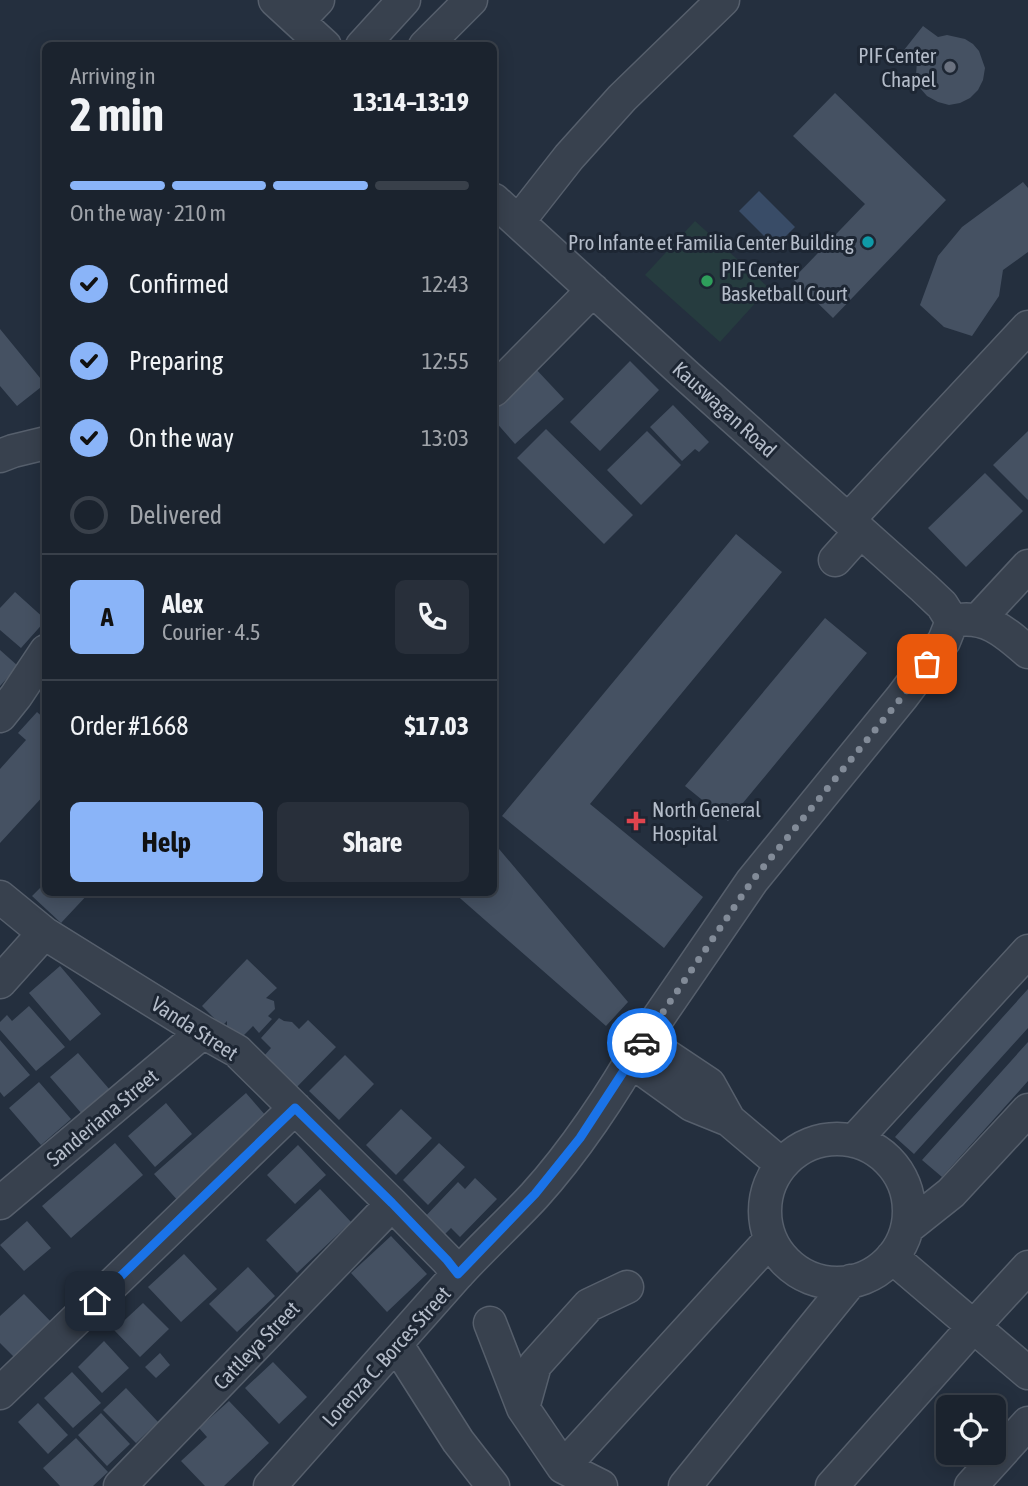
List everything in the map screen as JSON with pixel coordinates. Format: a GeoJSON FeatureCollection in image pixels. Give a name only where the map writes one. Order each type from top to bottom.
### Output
{"type":"FeatureCollection","features":[{"type":"Feature","properties":{"kind":"street"},"geometry":{"type":"LineString","coordinates":[[275,0],[308,10],[323,42]]}},
{"type":"Feature","properties":{"kind":"street"},"geometry":{"type":"LineString","coordinates":[[366,42],[404,0]]}},
{"type":"Feature","properties":{"kind":"street"},"geometry":{"type":"LineString","coordinates":[[429,42],[471,0]]}},
{"type":"Feature","properties":{"kind":"street"},"geometry":{"type":"LineString","coordinates":[[518,222],[569,157],[622,98],[723,0]]}},
{"type":"Feature","properties":{"kind":"street","name":"Kauswagan Road"},"geometry":{"type":"LineString","coordinates":[[497,203],[942,606],[965,621]]}},
{"type":"Feature","properties":{"kind":"street"},"geometry":{"type":"LineString","coordinates":[[497,387],[593,290]]}},
{"type":"Feature","properties":{"kind":"street"},"geometry":{"type":"LineString","coordinates":[[835,560],[855,526],[1028,327]]}},
{"type":"Feature","properties":{"kind":"street"},"geometry":{"type":"LineString","coordinates":[[4,444],[42,443]]}},
{"type":"Feature","properties":{"kind":"street","name":"Lorenza C. Borces Street"},"geometry":{"type":"LineString","coordinates":[[270,1486],[458,1274],[535,1194],[580,1138],[752,881],[902,697],[944,641],[1028,566]]}},
{"type":"Feature","properties":{"kind":"street"},"geometry":{"type":"LineString","coordinates":[[965,621],[999,627],[1028,652]]}},
{"type":"Feature","properties":{"kind":"street"},"geometry":{"type":"LineString","coordinates":[[0,716],[42,657]]}},
{"type":"Feature","properties":{"kind":"street","name":"Vanda Street"},"geometry":{"type":"LineString","coordinates":[[0,897],[44,933],[237,1051],[392,1203],[458,1274]]}},
{"type":"Feature","properties":{"kind":"street"},"geometry":{"type":"LineString","coordinates":[[0,982],[44,933]]}},
{"type":"Feature","properties":{"kind":"street"},"geometry":{"type":"LineString","coordinates":[[855,1141],[1028,951]]}},
{"type":"Feature","properties":{"kind":"street","name":"Sanderiana Street"},"geometry":{"type":"LineString","coordinates":[[0,1203],[203,1032]]}},
{"type":"Feature","properties":{"kind":"street"},"geometry":{"type":"LineString","coordinates":[[637,1051],[692,1105],[729,1121],[781,1164]]}},
{"type":"Feature","properties":{"kind":"street"},"geometry":{"type":"LineString","coordinates":[[0,1393],[295,1108]]}},
{"type":"Feature","properties":{"kind":"street"},"geometry":{"type":"LineString","coordinates":[[907,1228],[951,1194],[1028,1110]]}},
{"type":"Feature","properties":{"kind":"street"},"geometry":{"type":"LineString","coordinates":[[838,1138],[855,1141],[870,1146],[883,1155],[903,1181],[908,1196],[907,1228],[901,1244],[880,1268],[866,1277],[851,1281],[827,1282],[803,1275],[784,1260],[770,1240],[765,1225],[766,1192],[781,1164],[793,1153],[822,1140],[838,1138]]}},
{"type":"Feature","properties":{"kind":"street","name":"Cattleya Street"},"geometry":{"type":"LineString","coordinates":[[120,1486],[392,1203]]}},
{"type":"Feature","properties":{"kind":"street"},"geometry":{"type":"LineString","coordinates":[[564,1467],[770,1240]]}},
{"type":"Feature","properties":{"kind":"street"},"geometry":{"type":"LineString","coordinates":[[892,1257],[1028,1373]]}},
{"type":"Feature","properties":{"kind":"street"},"geometry":{"type":"LineString","coordinates":[[832,1486],[1028,1267]]}},
{"type":"Feature","properties":{"kind":"street"},"geometry":{"type":"LineString","coordinates":[[685,1486],[851,1281]]}},
{"type":"Feature","properties":{"kind":"street"},"geometry":{"type":"LineString","coordinates":[[523,1408],[535,1365],[589,1305],[627,1287]]}},
{"type":"Feature","properties":{"kind":"street"},"geometry":{"type":"LineString","coordinates":[[490,1323],[523,1408],[564,1467],[601,1486]]}},
{"type":"Feature","properties":{"kind":"street"},"geometry":{"type":"LineString","coordinates":[[397,1345],[458,1441],[493,1486]]}},
{"type":"Feature","properties":{"kind":"street"},"geometry":{"type":"LineString","coordinates":[[971,1486],[1028,1423]]}},
{"type":"Feature","properties":{"kind":"green space","name":"PIF Center Basketball Court"},"geometry":{"type":"Polygon","coordinates":[[[695,221],[769,288],[720,342],[645,275],[695,221]]]}},
{"type":"Feature","properties":{"kind":"water"},"geometry":{"type":"Polygon","coordinates":[[[759,191],[795,227],[775,247],[739,211],[759,191]]]}},
{"type":"Feature","properties":{"kind":"building","name":"PIF Center Chapel"},"geometry":{"type":"Polygon","coordinates":[[[923,26],[938,37],[947,35],[965,39],[979,51],[985,68],[983,80],[970,98],[949,105],[927,96],[920,88],[916,76],[917,60],[904,50],[923,26]]]}},
{"type":"Feature","properties":{"kind":"building","name":"Pro Infante et Familia Center Building"},"geometry":{"type":"Polygon","coordinates":[[[835,93],[946,200],[833,318],[793,279],[865,204],[793,136],[835,93]]]}},
{"type":"Feature","properties":{"kind":"building"},"geometry":{"type":"Polygon","coordinates":[[[1023,182],[1028,188],[1028,252],[1003,270],[999,296],[972,336],[944,327],[920,305],[938,256],[962,227],[1023,182]]]}},
{"type":"Feature","properties":{"kind":"building"},"geometry":{"type":"Polygon","coordinates":[[[0,329],[42,380],[42,386],[17,406],[0,386],[0,329]]]}},
{"type":"Feature","properties":{"kind":"building"},"geometry":{"type":"Polygon","coordinates":[[[630,361],[659,390],[600,451],[570,422],[630,361]]]}},
{"type":"Feature","properties":{"kind":"building"},"geometry":{"type":"Polygon","coordinates":[[[534,367],[564,399],[515,444],[497,423],[497,401],[534,367]]]}},
{"type":"Feature","properties":{"kind":"building"},"geometry":{"type":"Polygon","coordinates":[[[673,405],[709,442],[699,452],[695,449],[682,461],[650,427],[673,405]]]}},
{"type":"Feature","properties":{"kind":"building"},"geometry":{"type":"Polygon","coordinates":[[[546,429],[633,515],[604,544],[517,458],[546,429]]]}},
{"type":"Feature","properties":{"kind":"building"},"geometry":{"type":"Polygon","coordinates":[[[647,431],[681,465],[641,505],[607,470],[647,431]]]}},
{"type":"Feature","properties":{"kind":"building"},"geometry":{"type":"Polygon","coordinates":[[[1028,431],[1028,500],[993,465],[1028,431]]]}},
{"type":"Feature","properties":{"kind":"building"},"geometry":{"type":"Polygon","coordinates":[[[985,473],[1023,511],[966,567],[928,528],[985,473]]]}},
{"type":"Feature","properties":{"kind":"building"},"geometry":{"type":"Polygon","coordinates":[[[736,534],[782,572],[590,804],[703,897],[664,948],[502,816],[736,534]]]}},
{"type":"Feature","properties":{"kind":"building"},"geometry":{"type":"Polygon","coordinates":[[[15,592],[42,616],[42,624],[21,648],[0,630],[0,608],[15,592]]]}},
{"type":"Feature","properties":{"kind":"building"},"geometry":{"type":"Polygon","coordinates":[[[825,618],[867,653],[728,821],[685,786],[825,618]]]}},
{"type":"Feature","properties":{"kind":"building"},"geometry":{"type":"Polygon","coordinates":[[[0,650],[18,666],[0,686],[0,650]]]}},
{"type":"Feature","properties":{"kind":"building"},"geometry":{"type":"Polygon","coordinates":[[[37,712],[42,716],[42,797],[0,843],[0,769],[26,740],[18,733],[37,712]]]}},
{"type":"Feature","properties":{"kind":"building"},"geometry":{"type":"Polygon","coordinates":[[[497,847],[628,1002],[606,1026],[458,896],[497,896],[497,847]]]}},
{"type":"Feature","properties":{"kind":"building"},"geometry":{"type":"Polygon","coordinates":[[[42,886],[42,896],[86,896],[61,923],[32,896],[42,886]]]}},
{"type":"Feature","properties":{"kind":"building"},"geometry":{"type":"Polygon","coordinates":[[[247,959],[277,988],[266,998],[274,1001],[275,1009],[268,1016],[272,1019],[259,1033],[253,1026],[244,1035],[233,1035],[227,1029],[227,1021],[222,1026],[202,1006],[247,959]]]}},
{"type":"Feature","properties":{"kind":"building"},"geometry":{"type":"Polygon","coordinates":[[[60,966],[101,1014],[70,1041],[29,993],[60,966]]]}},
{"type":"Feature","properties":{"kind":"building"},"geometry":{"type":"Polygon","coordinates":[[[1028,989],[1028,1028],[914,1154],[895,1137],[1028,989]]]}},
{"type":"Feature","properties":{"kind":"building"},"geometry":{"type":"Polygon","coordinates":[[[29,1006],[65,1047],[36,1071],[0,1030],[0,1022],[7,1015],[12,1021],[29,1006]]]}},
{"type":"Feature","properties":{"kind":"building"},"geometry":{"type":"Polygon","coordinates":[[[279,1018],[292,1022],[299,1029],[308,1020],[336,1047],[292,1092],[264,1056],[271,1048],[261,1038],[279,1018]]]}},
{"type":"Feature","properties":{"kind":"building"},"geometry":{"type":"Polygon","coordinates":[[[0,1040],[30,1075],[4,1097],[0,1092],[0,1040]]]}},
{"type":"Feature","properties":{"kind":"building"},"geometry":{"type":"Polygon","coordinates":[[[1028,1042],[1028,1081],[942,1177],[922,1160],[1028,1042]]]}},
{"type":"Feature","properties":{"kind":"building"},"geometry":{"type":"Polygon","coordinates":[[[78,1053],[110,1090],[82,1114],[50,1077],[78,1053]]]}},
{"type":"Feature","properties":{"kind":"building"},"geometry":{"type":"Polygon","coordinates":[[[345,1055],[374,1084],[339,1120],[309,1091],[345,1055]]]}},
{"type":"Feature","properties":{"kind":"building"},"geometry":{"type":"Polygon","coordinates":[[[39,1082],[71,1119],[41,1145],[9,1108],[39,1082]]]}},
{"type":"Feature","properties":{"kind":"building"},"geometry":{"type":"Polygon","coordinates":[[[246,1093],[266,1116],[241,1137],[247,1144],[180,1203],[154,1174],[246,1093]]]}},
{"type":"Feature","properties":{"kind":"building"},"geometry":{"type":"Polygon","coordinates":[[[166,1103],[192,1134],[155,1167],[128,1136],[166,1103]]]}},
{"type":"Feature","properties":{"kind":"building"},"geometry":{"type":"Polygon","coordinates":[[[401,1109],[432,1138],[396,1175],[366,1145],[401,1109]]]}},
{"type":"Feature","properties":{"kind":"building"},"geometry":{"type":"Polygon","coordinates":[[[115,1143],[143,1175],[71,1238],[42,1206],[115,1143]]]}},
{"type":"Feature","properties":{"kind":"building"},"geometry":{"type":"Polygon","coordinates":[[[439,1143],[465,1167],[428,1205],[403,1180],[439,1143]]]}},
{"type":"Feature","properties":{"kind":"building"},"geometry":{"type":"Polygon","coordinates":[[[298,1145],[326,1175],[295,1204],[267,1175],[298,1145]]]}},
{"type":"Feature","properties":{"kind":"building"},"geometry":{"type":"Polygon","coordinates":[[[475,1178],[497,1199],[460,1237],[451,1228],[440,1239],[421,1221],[458,1182],[465,1189],[475,1178]]]}},
{"type":"Feature","properties":{"kind":"building"},"geometry":{"type":"Polygon","coordinates":[[[320,1189],[351,1222],[297,1273],[266,1240],[320,1189]]]}},
{"type":"Feature","properties":{"kind":"building"},"geometry":{"type":"Polygon","coordinates":[[[27,1221],[51,1248],[24,1271],[0,1245],[27,1221]]]}},
{"type":"Feature","properties":{"kind":"building"},"geometry":{"type":"Polygon","coordinates":[[[391,1236],[427,1274],[387,1312],[351,1273],[391,1236]]]}},
{"type":"Feature","properties":{"kind":"building"},"geometry":{"type":"Polygon","coordinates":[[[184,1254],[217,1289],[181,1322],[148,1287],[184,1254]]]}},
{"type":"Feature","properties":{"kind":"building"},"geometry":{"type":"Polygon","coordinates":[[[248,1267],[275,1296],[237,1332],[209,1304],[248,1267]]]}},
{"type":"Feature","properties":{"kind":"building"},"geometry":{"type":"Polygon","coordinates":[[[24,1294],[55,1326],[19,1362],[0,1343],[0,1316],[24,1294]]]}},
{"type":"Feature","properties":{"kind":"building"},"geometry":{"type":"Polygon","coordinates":[[[143,1303],[169,1329],[140,1357],[114,1330],[143,1303]]]}},
{"type":"Feature","properties":{"kind":"building"},"geometry":{"type":"Polygon","coordinates":[[[104,1341],[129,1368],[102,1393],[78,1367],[104,1341]]]}},
{"type":"Feature","properties":{"kind":"building"},"geometry":{"type":"Polygon","coordinates":[[[160,1353],[170,1365],[156,1378],[145,1367],[160,1353]]]}},
{"type":"Feature","properties":{"kind":"building"},"geometry":{"type":"Polygon","coordinates":[[[273,1362],[307,1397],[279,1424],[245,1388],[273,1362]]]}},
{"type":"Feature","properties":{"kind":"building"},"geometry":{"type":"Polygon","coordinates":[[[72,1372],[101,1403],[73,1428],[44,1398],[72,1372]]]}},
{"type":"Feature","properties":{"kind":"building"},"geometry":{"type":"Polygon","coordinates":[[[126,1388],[158,1422],[136,1443],[103,1410],[126,1388]]]}},
{"type":"Feature","properties":{"kind":"building"},"geometry":{"type":"Polygon","coordinates":[[[229,1401],[269,1443],[224,1486],[205,1486],[181,1461],[207,1437],[199,1428],[229,1401]]]}},
{"type":"Feature","properties":{"kind":"building"},"geometry":{"type":"Polygon","coordinates":[[[38,1403],[68,1435],[48,1454],[18,1422],[38,1403]]]}},
{"type":"Feature","properties":{"kind":"building"},"geometry":{"type":"Polygon","coordinates":[[[101,1413],[130,1444],[107,1466],[78,1435],[101,1413]]]}},
{"type":"Feature","properties":{"kind":"building"},"geometry":{"type":"Polygon","coordinates":[[[76,1438],[108,1472],[93,1486],[60,1486],[43,1468],[76,1438]]]}},
{"type":"Feature","properties":{"kind":"way so far"},"geometry":{"type":"LineString","coordinates":[[642,1043],[752,881],[927,664]]}},
{"type":"Feature","properties":{"kind":"place","name":"PIF Center Chapel"},"geometry":{"type":"Point","coordinates":[950,67]}},
{"type":"Feature","properties":{"kind":"place","name":"Pro Infante et Familia Center Building"},"geometry":{"type":"Point","coordinates":[868,242]}},
{"type":"Feature","properties":{"kind":"place","name":"PIF Center Basketball Court"},"geometry":{"type":"Point","coordinates":[707,281]}},
{"type":"Feature","properties":{"kind":"place","name":"North General Hospital"},"geometry":{"type":"Point","coordinates":[636,821]}},
{"type":"Feature","properties":{"kind":"route"},"geometry":{"type":"LineString","coordinates":[[95,1301],[295,1108],[392,1203],[458,1274],[535,1194],[580,1138],[642,1043]]}}]}
